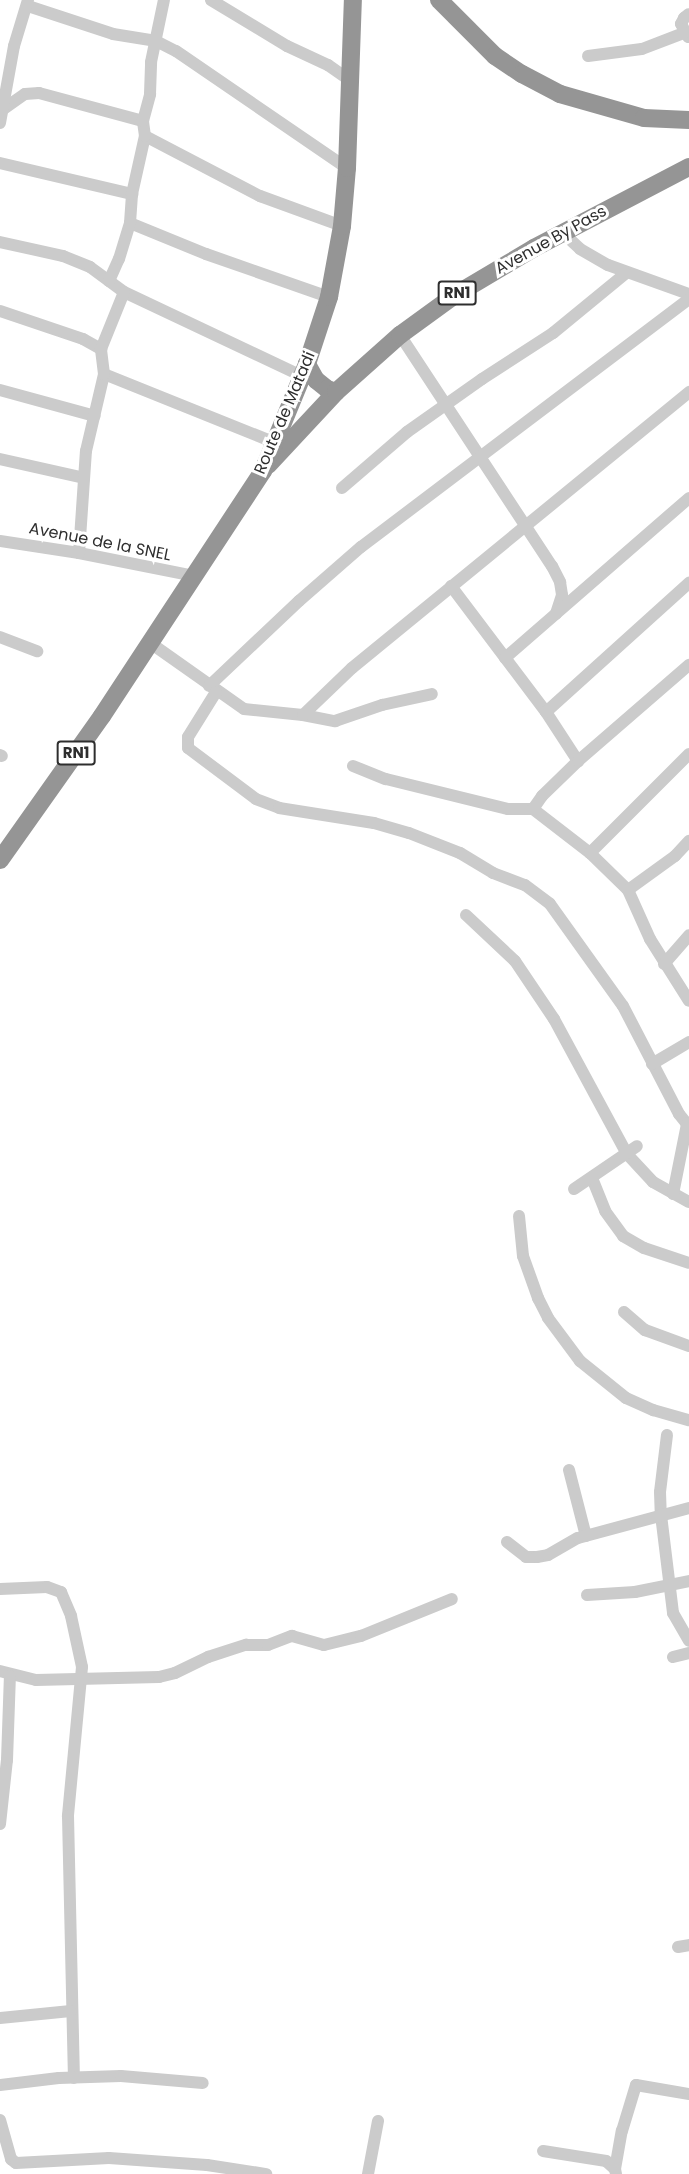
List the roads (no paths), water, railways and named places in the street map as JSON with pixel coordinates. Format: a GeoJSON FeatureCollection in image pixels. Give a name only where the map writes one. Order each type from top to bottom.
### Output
{"type":"FeatureCollection","features":[{"type":"Feature","properties":{"kind":"highway"},"geometry":{"type":"LineString","coordinates":[[439,0],[495,56],[522,74],[560,94],[644,118],[688,122]]}},
{"type":"Feature","properties":{"kind":"highway","name":"Route de Matadi"},"geometry":{"type":"LineString","coordinates":[[0,860],[102,716],[148,642],[263,471],[304,370],[329,297],[342,226],[347,168],[351,81],[349,2]]}},
{"type":"Feature","properties":{"kind":"highway","name":"Avenue By Pass"},"geometry":{"type":"LineString","coordinates":[[263,471],[336,392],[400,335],[455,295],[562,233],[689,167]]}},
{"type":"Feature","properties":{"kind":"highway"},"geometry":{"type":"LineString","coordinates":[[304,370],[327,389],[336,392]]}},
{"type":"Feature","properties":{"kind":"street"},"geometry":{"type":"LineString","coordinates":[[109,281],[119,259],[130,223],[132,194],[145,136],[143,121],[150,94],[156,41],[164,0]]}},
{"type":"Feature","properties":{"kind":"street"},"geometry":{"type":"LineString","coordinates":[[211,0],[287,46],[328,65],[351,81]]}},
{"type":"Feature","properties":{"kind":"street"},"geometry":{"type":"LineString","coordinates":[[1,117],[14,46],[28,3],[112,33],[156,41],[176,51],[347,168]]}},
{"type":"Feature","properties":{"kind":"street"},"geometry":{"type":"LineString","coordinates":[[685,33],[682,21],[689,14]]}},
{"type":"Feature","properties":{"kind":"street"},"geometry":{"type":"LineString","coordinates":[[645,42],[685,33]]}},
{"type":"Feature","properties":{"kind":"street"},"geometry":{"type":"LineString","coordinates":[[588,56],[642,49],[685,33]]}},
{"type":"Feature","properties":{"kind":"street"},"geometry":{"type":"LineString","coordinates":[[0,43],[14,46]]}},
{"type":"Feature","properties":{"kind":"street"},"geometry":{"type":"LineString","coordinates":[[1,117],[25,94],[39,93],[143,121]]}},
{"type":"Feature","properties":{"kind":"street"},"geometry":{"type":"LineString","coordinates":[[145,136],[260,196],[342,226]]}},
{"type":"Feature","properties":{"kind":"street"},"geometry":{"type":"LineString","coordinates":[[0,164],[132,194]]}},
{"type":"Feature","properties":{"kind":"street"},"geometry":{"type":"LineString","coordinates":[[130,223],[206,254],[329,297]]}},
{"type":"Feature","properties":{"kind":"street"},"geometry":{"type":"LineString","coordinates":[[562,233],[580,249],[627,273],[689,294]]}},
{"type":"Feature","properties":{"kind":"street"},"geometry":{"type":"LineString","coordinates":[[0,242],[63,256],[90,267],[124,292],[304,370]]}},
{"type":"Feature","properties":{"kind":"street"},"geometry":{"type":"LineString","coordinates":[[342,488],[407,432],[553,333],[627,273]]}},
{"type":"Feature","properties":{"kind":"street"},"geometry":{"type":"LineString","coordinates":[[79,553],[86,452],[104,374],[101,350],[124,292]]}},
{"type":"Feature","properties":{"kind":"street"},"geometry":{"type":"LineString","coordinates":[[673,1194],[688,1124],[652,1064],[622,1006],[550,903],[525,885],[493,873],[460,853],[409,833],[374,823],[295,812],[263,802],[225,778],[188,748],[188,737],[213,689],[299,601],[361,547],[689,298]]}},
{"type":"Feature","properties":{"kind":"street"},"geometry":{"type":"LineString","coordinates":[[0,311],[83,339],[101,350]]}},
{"type":"Feature","properties":{"kind":"street"},"geometry":{"type":"LineString","coordinates":[[400,335],[526,526],[560,582],[562,595],[556,614]]}},
{"type":"Feature","properties":{"kind":"street"},"geometry":{"type":"LineString","coordinates":[[104,374],[273,442]]}},
{"type":"Feature","properties":{"kind":"street"},"geometry":{"type":"LineString","coordinates":[[0,390],[95,416]]}},
{"type":"Feature","properties":{"kind":"street"},"geometry":{"type":"LineString","coordinates":[[303,715],[352,668],[689,392]]}},
{"type":"Feature","properties":{"kind":"street"},"geometry":{"type":"LineString","coordinates":[[0,459],[84,478]]}},
{"type":"Feature","properties":{"kind":"street"},"geometry":{"type":"LineString","coordinates":[[505,658],[689,498]]}},
{"type":"Feature","properties":{"kind":"street","name":"Avenue de la SNEL"},"geometry":{"type":"LineString","coordinates":[[0,541],[79,553],[194,576]]}},
{"type":"Feature","properties":{"kind":"street"},"geometry":{"type":"LineString","coordinates":[[546,712],[689,583]]}},
{"type":"Feature","properties":{"kind":"street"},"geometry":{"type":"LineString","coordinates":[[451,586],[546,712],[578,761]]}},
{"type":"Feature","properties":{"kind":"street"},"geometry":{"type":"LineString","coordinates":[[0,637],[37,651]]}},
{"type":"Feature","properties":{"kind":"street"},"geometry":{"type":"LineString","coordinates":[[148,642],[244,709],[335,721],[382,705],[432,694]]}},
{"type":"Feature","properties":{"kind":"street"},"geometry":{"type":"LineString","coordinates":[[533,809],[542,796],[578,761],[689,665]]}},
{"type":"Feature","properties":{"kind":"street"},"geometry":{"type":"LineString","coordinates":[[590,853],[689,754]]}},
{"type":"Feature","properties":{"kind":"street"},"geometry":{"type":"LineString","coordinates":[[353,766],[396,781],[508,809],[533,809],[590,853],[628,890],[664,964],[689,1001]]}},
{"type":"Feature","properties":{"kind":"street"},"geometry":{"type":"LineString","coordinates":[[628,890],[675,856],[689,841]]}},
{"type":"Feature","properties":{"kind":"street"},"geometry":{"type":"LineString","coordinates":[[466,915],[515,961],[554,1019],[627,1154],[653,1182],[689,1202]]}},
{"type":"Feature","properties":{"kind":"street"},"geometry":{"type":"LineString","coordinates":[[664,964],[689,935]]}},
{"type":"Feature","properties":{"kind":"street"},"geometry":{"type":"LineString","coordinates":[[652,1064],[689,1042]]}},
{"type":"Feature","properties":{"kind":"street"},"geometry":{"type":"LineString","coordinates":[[574,1190],[637,1146]]}},
{"type":"Feature","properties":{"kind":"street"},"geometry":{"type":"LineString","coordinates":[[592,1178],[605,1211],[623,1236],[644,1248],[689,1263]]}},
{"type":"Feature","properties":{"kind":"street"},"geometry":{"type":"LineString","coordinates":[[519,1216],[523,1256],[538,1298],[548,1318],[580,1361],[626,1398],[653,1410],[689,1420]]}},
{"type":"Feature","properties":{"kind":"street"},"geometry":{"type":"LineString","coordinates":[[624,1312],[645,1330],[689,1346]]}},
{"type":"Feature","properties":{"kind":"street"},"geometry":{"type":"LineString","coordinates":[[667,1435],[660,1492],[661,1515],[673,1613],[689,1641]]}},
{"type":"Feature","properties":{"kind":"street"},"geometry":{"type":"LineString","coordinates":[[568,1470],[586,1536]]}},
{"type":"Feature","properties":{"kind":"street"},"geometry":{"type":"LineString","coordinates":[[507,1542],[526,1557],[537,1557],[586,1536],[689,1508]]}},
{"type":"Feature","properties":{"kind":"street"},"geometry":{"type":"LineString","coordinates":[[587,1595],[635,1592],[689,1581]]}},
{"type":"Feature","properties":{"kind":"street"},"geometry":{"type":"LineString","coordinates":[[0,1589],[47,1587],[61,1592],[78,1641],[82,1680],[68,1816],[74,2078]]}},
{"type":"Feature","properties":{"kind":"street"},"geometry":{"type":"LineString","coordinates":[[0,1824],[6,1779],[5,1674],[36,1680],[159,1677],[175,1673],[238,1646],[268,1645],[292,1636],[320,1645],[329,1644],[391,1625],[452,1599]]}},
{"type":"Feature","properties":{"kind":"street"},"geometry":{"type":"LineString","coordinates":[[673,1656],[689,1653]]}},
{"type":"Feature","properties":{"kind":"street"},"geometry":{"type":"LineString","coordinates":[[0,2018],[71,2011]]}},
{"type":"Feature","properties":{"kind":"street"},"geometry":{"type":"LineString","coordinates":[[0,2085],[74,2078],[131,2076],[203,2083]]}},
{"type":"Feature","properties":{"kind":"street"},"geometry":{"type":"LineString","coordinates":[[616,2172],[622,2131],[636,2085],[654,2086],[689,2094]]}},
{"type":"Feature","properties":{"kind":"street"},"geometry":{"type":"LineString","coordinates":[[0,2120],[11,2159],[16,2163],[109,2158],[207,2165],[266,2174]]}},
{"type":"Feature","properties":{"kind":"street"},"geometry":{"type":"LineString","coordinates":[[368,2174],[378,2121]]}},
{"type":"Feature","properties":{"kind":"street"},"geometry":{"type":"LineString","coordinates":[[543,2151],[606,2161],[616,2172]]}}]}
